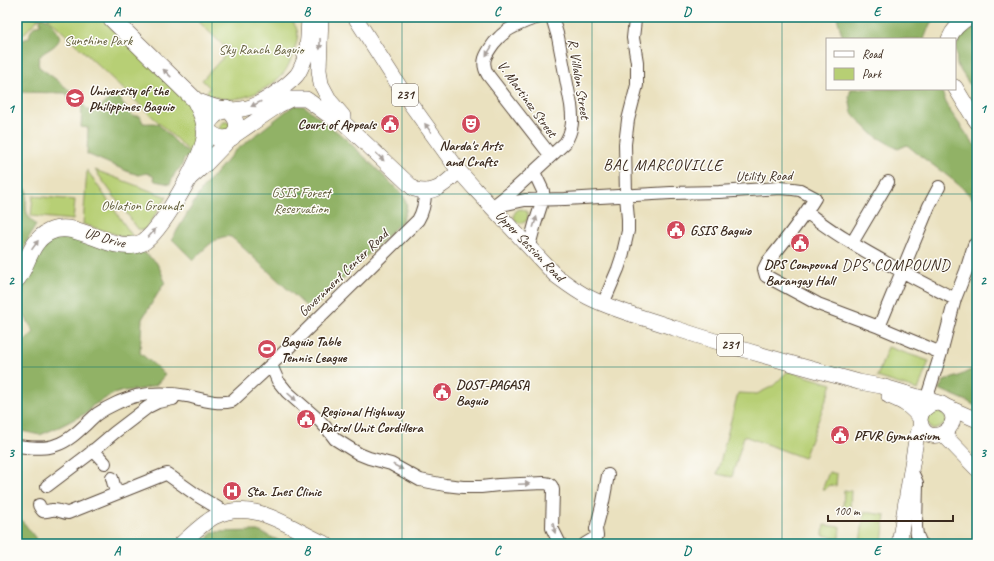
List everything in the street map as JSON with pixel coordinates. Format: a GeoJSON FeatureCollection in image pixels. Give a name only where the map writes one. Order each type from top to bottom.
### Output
{"type":"FeatureCollection","features":[{"type":"Feature","properties":{"kind":"highway"},"geometry":{"type":"LineString","coordinates":[[110,17],[195,100]]}},
{"type":"Feature","properties":{"kind":"highway","name":"UP Drive"},"geometry":{"type":"LineString","coordinates":[[17,279],[24,268],[36,242],[42,236],[50,232],[59,230],[73,230],[102,240],[124,245],[139,244],[145,241],[153,233],[187,181],[203,146],[205,129],[203,115],[195,100]]}},
{"type":"Feature","properties":{"kind":"highway"},"geometry":{"type":"LineString","coordinates":[[226,109],[216,114],[205,129],[213,136],[226,139],[232,137]]}},
{"type":"Feature","properties":{"kind":"main road"},"geometry":{"type":"LineString","coordinates":[[309,17],[304,62],[294,78],[300,99],[309,100],[335,120],[343,122],[414,189],[425,192],[435,190],[458,177]]}},
{"type":"Feature","properties":{"kind":"main road"},"geometry":{"type":"LineString","coordinates":[[321,17],[319,70],[321,84],[330,101],[343,116],[343,122]]}},
{"type":"Feature","properties":{"kind":"main road","name":"Upper Session Road"},"geometry":{"type":"LineString","coordinates":[[355,17],[458,177],[492,207],[555,275],[567,284],[590,298],[622,311],[718,342],[859,382],[881,386],[929,410],[977,420]]}},
{"type":"Feature","properties":{"kind":"main road"},"geometry":{"type":"LineString","coordinates":[[949,38],[951,33],[963,21],[970,17]]}},
{"type":"Feature","properties":{"kind":"main road"},"geometry":{"type":"LineString","coordinates":[[195,100],[226,109],[245,108],[253,106],[272,95],[294,78],[319,70]]}},
{"type":"Feature","properties":{"kind":"main road"},"geometry":{"type":"LineString","coordinates":[[956,89],[977,122]]}},
{"type":"Feature","properties":{"kind":"main road","name":"UP Drive"},"geometry":{"type":"LineString","coordinates":[[187,181],[232,137],[279,105],[291,99],[300,99]]}},
{"type":"Feature","properties":{"kind":"main road"},"geometry":{"type":"LineString","coordinates":[[226,109],[232,114],[236,124],[232,137]]}},
{"type":"Feature","properties":{"kind":"main road"},"geometry":{"type":"LineString","coordinates":[[899,544],[904,521],[912,466],[916,440],[929,410],[950,410],[952,420],[945,430],[924,443],[917,452],[912,466]]}},
{"type":"Feature","properties":{"kind":"main road","name":"231"},"geometry":{"type":"LineString","coordinates":[[929,410],[923,428],[927,432],[945,430],[977,469]]}},
{"type":"Feature","properties":{"kind":"main road"},"geometry":{"type":"LineString","coordinates":[[945,430],[977,427]]}},
{"type":"Feature","properties":{"kind":"main road"},"geometry":{"type":"LineString","coordinates":[[181,544],[210,520],[224,513],[244,510],[268,516],[326,544]]}},
{"type":"Feature","properties":{"kind":"street","name":"V. Martinez Street"},"geometry":{"type":"LineString","coordinates":[[540,17],[514,21],[488,51],[485,57],[484,65],[485,70],[497,87],[551,156]]}},
{"type":"Feature","properties":{"kind":"street","name":"R. Villalon Street"},"geometry":{"type":"LineString","coordinates":[[492,207],[515,189],[551,156],[568,138],[572,129],[572,114],[566,80],[558,37],[552,17]]}},
{"type":"Feature","properties":{"kind":"street"},"geometry":{"type":"LineString","coordinates":[[603,304],[618,269],[628,231],[625,144],[626,129],[638,77],[633,38],[636,17]]}},
{"type":"Feature","properties":{"kind":"street"},"geometry":{"type":"LineString","coordinates":[[529,246],[543,199],[543,191],[534,172]]}},
{"type":"Feature","properties":{"kind":"street"},"geometry":{"type":"LineString","coordinates":[[852,244],[888,182]]}},
{"type":"Feature","properties":{"kind":"street"},"geometry":{"type":"LineString","coordinates":[[879,327],[939,187]]}},
{"type":"Feature","properties":{"kind":"street","name":"Utility Road"},"geometry":{"type":"LineString","coordinates":[[492,207],[525,200],[787,188],[800,190],[815,198],[806,212]]}},
{"type":"Feature","properties":{"kind":"street","name":"Government Center Road"},"geometry":{"type":"LineString","coordinates":[[17,446],[56,446],[78,431],[105,409],[134,397],[161,394],[186,396],[208,401],[232,401],[271,365],[418,220],[423,212],[425,204],[425,192]]}},
{"type":"Feature","properties":{"kind":"street"},"geometry":{"type":"LineString","coordinates":[[940,353],[879,327],[818,304],[766,276],[764,269],[806,212],[852,244],[955,299]]}},
{"type":"Feature","properties":{"kind":"street"},"geometry":{"type":"LineString","coordinates":[[929,410],[940,353],[955,299],[974,245]]}},
{"type":"Feature","properties":{"kind":"street"},"geometry":{"type":"LineString","coordinates":[[271,365],[278,381],[287,392],[320,421],[335,439],[359,454],[391,464],[420,480],[445,485],[481,487],[544,483],[552,486],[554,490],[552,528],[560,544]]}},
{"type":"Feature","properties":{"kind":"street"},"geometry":{"type":"LineString","coordinates":[[47,486],[148,407],[158,402],[186,396]]}},
{"type":"Feature","properties":{"kind":"street"},"geometry":{"type":"LineString","coordinates":[[93,450],[105,463]]}},
{"type":"Feature","properties":{"kind":"street"},"geometry":{"type":"LineString","coordinates":[[912,466],[917,483],[916,527],[917,535],[921,544]]}},
{"type":"Feature","properties":{"kind":"street"},"geometry":{"type":"LineString","coordinates":[[39,505],[44,511],[54,510],[68,513],[167,474],[224,513]]}},
{"type":"Feature","properties":{"kind":"street"},"geometry":{"type":"LineString","coordinates":[[586,544],[597,536],[596,529],[608,475]]}},
{"type":"Feature","properties":{"kind":"street"},"geometry":{"type":"LineString","coordinates":[[112,478],[116,493]]}},
{"type":"Feature","properties":{"kind":"green space"},"geometry":{"type":"Polygon","coordinates":[[[17,17],[40,17],[17,41],[17,17]]]}},
{"type":"Feature","properties":{"kind":"green space"},"geometry":{"type":"Polygon","coordinates":[[[41,17],[50,21],[60,37],[54,46],[41,55],[38,62],[39,67],[67,88],[93,114],[112,96],[115,95],[133,116],[140,116],[143,123],[158,124],[182,148],[193,155],[184,159],[181,167],[175,173],[170,184],[155,181],[153,176],[147,173],[139,175],[129,172],[87,154],[88,128],[81,127],[82,105],[70,102],[66,93],[17,92],[17,43],[29,38],[32,28],[41,24],[41,17]]]}},
{"type":"Feature","properties":{"kind":"green space","name":"Sunshine Park"},"geometry":{"type":"Polygon","coordinates":[[[47,17],[100,17],[193,107],[200,121],[193,155],[47,17]]]}},
{"type":"Feature","properties":{"kind":"green space","name":"Sky Ranch Baguio"},"geometry":{"type":"Polygon","coordinates":[[[205,17],[290,17],[298,33],[296,46],[286,70],[274,82],[265,88],[245,97],[225,99],[215,97],[206,92],[210,88],[202,80],[229,51],[199,22],[205,17]]]}},
{"type":"Feature","properties":{"kind":"green space"},"geometry":{"type":"Polygon","coordinates":[[[837,17],[935,17],[930,24],[924,38],[843,38],[837,17]]]}},
{"type":"Feature","properties":{"kind":"green space"},"geometry":{"type":"Polygon","coordinates":[[[977,24],[977,96],[957,65],[956,46],[963,34],[977,24]]]}},
{"type":"Feature","properties":{"kind":"green space"},"geometry":{"type":"Polygon","coordinates":[[[851,90],[941,90],[948,108],[977,147],[977,203],[952,179],[907,145],[898,149],[872,134],[852,113],[849,97],[851,90]]]}},
{"type":"Feature","properties":{"kind":"green space","name":"GSIS Forest Reservation"},"geometry":{"type":"Polygon","coordinates":[[[294,105],[304,106],[345,138],[400,192],[405,199],[407,206],[402,221],[311,311],[231,237],[215,240],[193,260],[172,239],[202,189],[234,152],[294,105]]]}},
{"type":"Feature","properties":{"kind":"green space"},"geometry":{"type":"Polygon","coordinates":[[[224,122],[228,122],[234,130],[220,132],[220,126],[224,122]]]}},
{"type":"Feature","properties":{"kind":"green space","name":"Oblation Grounds"},"geometry":{"type":"Polygon","coordinates":[[[87,170],[133,237],[124,237],[83,224],[87,170]]]}},
{"type":"Feature","properties":{"kind":"green space","name":"Oblation Grounds"},"geometry":{"type":"Polygon","coordinates":[[[95,170],[167,197],[145,230],[138,229],[95,170]]]}},
{"type":"Feature","properties":{"kind":"green space"},"geometry":{"type":"Polygon","coordinates":[[[17,184],[27,190],[27,214],[36,225],[17,263],[20,220],[17,219],[17,184]]]}},
{"type":"Feature","properties":{"kind":"green space"},"geometry":{"type":"Polygon","coordinates":[[[33,196],[75,200],[73,220],[31,216],[33,196]]]}},
{"type":"Feature","properties":{"kind":"green space"},"geometry":{"type":"Polygon","coordinates":[[[521,209],[526,211],[528,216],[526,221],[521,223],[516,221],[514,216],[516,211],[521,209]]]}},
{"type":"Feature","properties":{"kind":"green space"},"geometry":{"type":"Polygon","coordinates":[[[70,235],[142,251],[156,262],[165,282],[142,319],[140,353],[165,375],[156,385],[143,389],[113,394],[92,406],[88,412],[40,435],[17,430],[17,367],[22,360],[17,348],[34,332],[17,303],[17,281],[45,242],[56,237],[70,235]]]}},
{"type":"Feature","properties":{"kind":"green space"},"geometry":{"type":"Polygon","coordinates":[[[888,347],[929,361],[918,390],[877,377],[888,347]]]}},
{"type":"Feature","properties":{"kind":"green space"},"geometry":{"type":"Polygon","coordinates":[[[977,367],[977,407],[939,389],[944,381],[959,376],[977,367]]]}},
{"type":"Feature","properties":{"kind":"green space"},"geometry":{"type":"Polygon","coordinates":[[[788,371],[832,384],[804,458],[744,436],[732,477],[717,474],[738,393],[757,394],[773,386],[788,371]]]}},
{"type":"Feature","properties":{"kind":"green space"},"geometry":{"type":"Polygon","coordinates":[[[935,411],[944,414],[947,423],[932,430],[926,420],[929,414],[935,411]]]}},
{"type":"Feature","properties":{"kind":"green space"},"geometry":{"type":"Polygon","coordinates":[[[829,472],[837,474],[836,486],[830,485],[822,490],[829,472]]]}},
{"type":"Feature","properties":{"kind":"green space"},"geometry":{"type":"Polygon","coordinates":[[[844,490],[851,491],[850,509],[843,508],[844,490]]]}},
{"type":"Feature","properties":{"kind":"green space"},"geometry":{"type":"Polygon","coordinates":[[[864,512],[885,515],[882,544],[860,544],[864,512]]]}},
{"type":"Feature","properties":{"kind":"green space"},"geometry":{"type":"Polygon","coordinates":[[[17,517],[24,523],[40,544],[17,544],[17,517]]]}},
{"type":"Feature","properties":{"kind":"green space"},"geometry":{"type":"Polygon","coordinates":[[[824,525],[840,527],[839,539],[823,535],[824,525]]]}},
{"type":"Feature","properties":{"kind":"green space"},"geometry":{"type":"Polygon","coordinates":[[[258,531],[286,544],[204,544],[212,532],[258,531]]]}},
{"type":"Feature","properties":{"kind":"place","name":"University of the Philippines Baguio"},"geometry":{"type":"Point","coordinates":[75,98]}},
{"type":"Feature","properties":{"kind":"place","name":"Court of Appeals"},"geometry":{"type":"Point","coordinates":[390,124]}},
{"type":"Feature","properties":{"kind":"place","name":"Narda's Arts and Crafts"},"geometry":{"type":"Point","coordinates":[471,124]}},
{"type":"Feature","properties":{"kind":"place","name":"GSIS Baguio"},"geometry":{"type":"Point","coordinates":[676,230]}},
{"type":"Feature","properties":{"kind":"place","name":"DPS Compound Barangay Hall"},"geometry":{"type":"Point","coordinates":[800,243]}},
{"type":"Feature","properties":{"kind":"place","name":"Baguio Table Tennis League"},"geometry":{"type":"Point","coordinates":[267,349]}},
{"type":"Feature","properties":{"kind":"place","name":"DOST-PAGASA Baguio"},"geometry":{"type":"Point","coordinates":[442,392]}},
{"type":"Feature","properties":{"kind":"place","name":"Regional Highway Patrol Unit Cordillera"},"geometry":{"type":"Point","coordinates":[306,419]}},
{"type":"Feature","properties":{"kind":"place","name":"PFVR Gymnasium"},"geometry":{"type":"Point","coordinates":[840,435]}},
{"type":"Feature","properties":{"kind":"place","name":"Sta. Ines Clinic"},"geometry":{"type":"Point","coordinates":[232,491]}},
{"type":"Feature","properties":{"kind":"district","name":"BAL MARCOVILLE"},"geometry":{"type":"Point","coordinates":[663,165]}},
{"type":"Feature","properties":{"kind":"district","name":"DPS COMPOUND"},"geometry":{"type":"Point","coordinates":[896,265]}}]}
